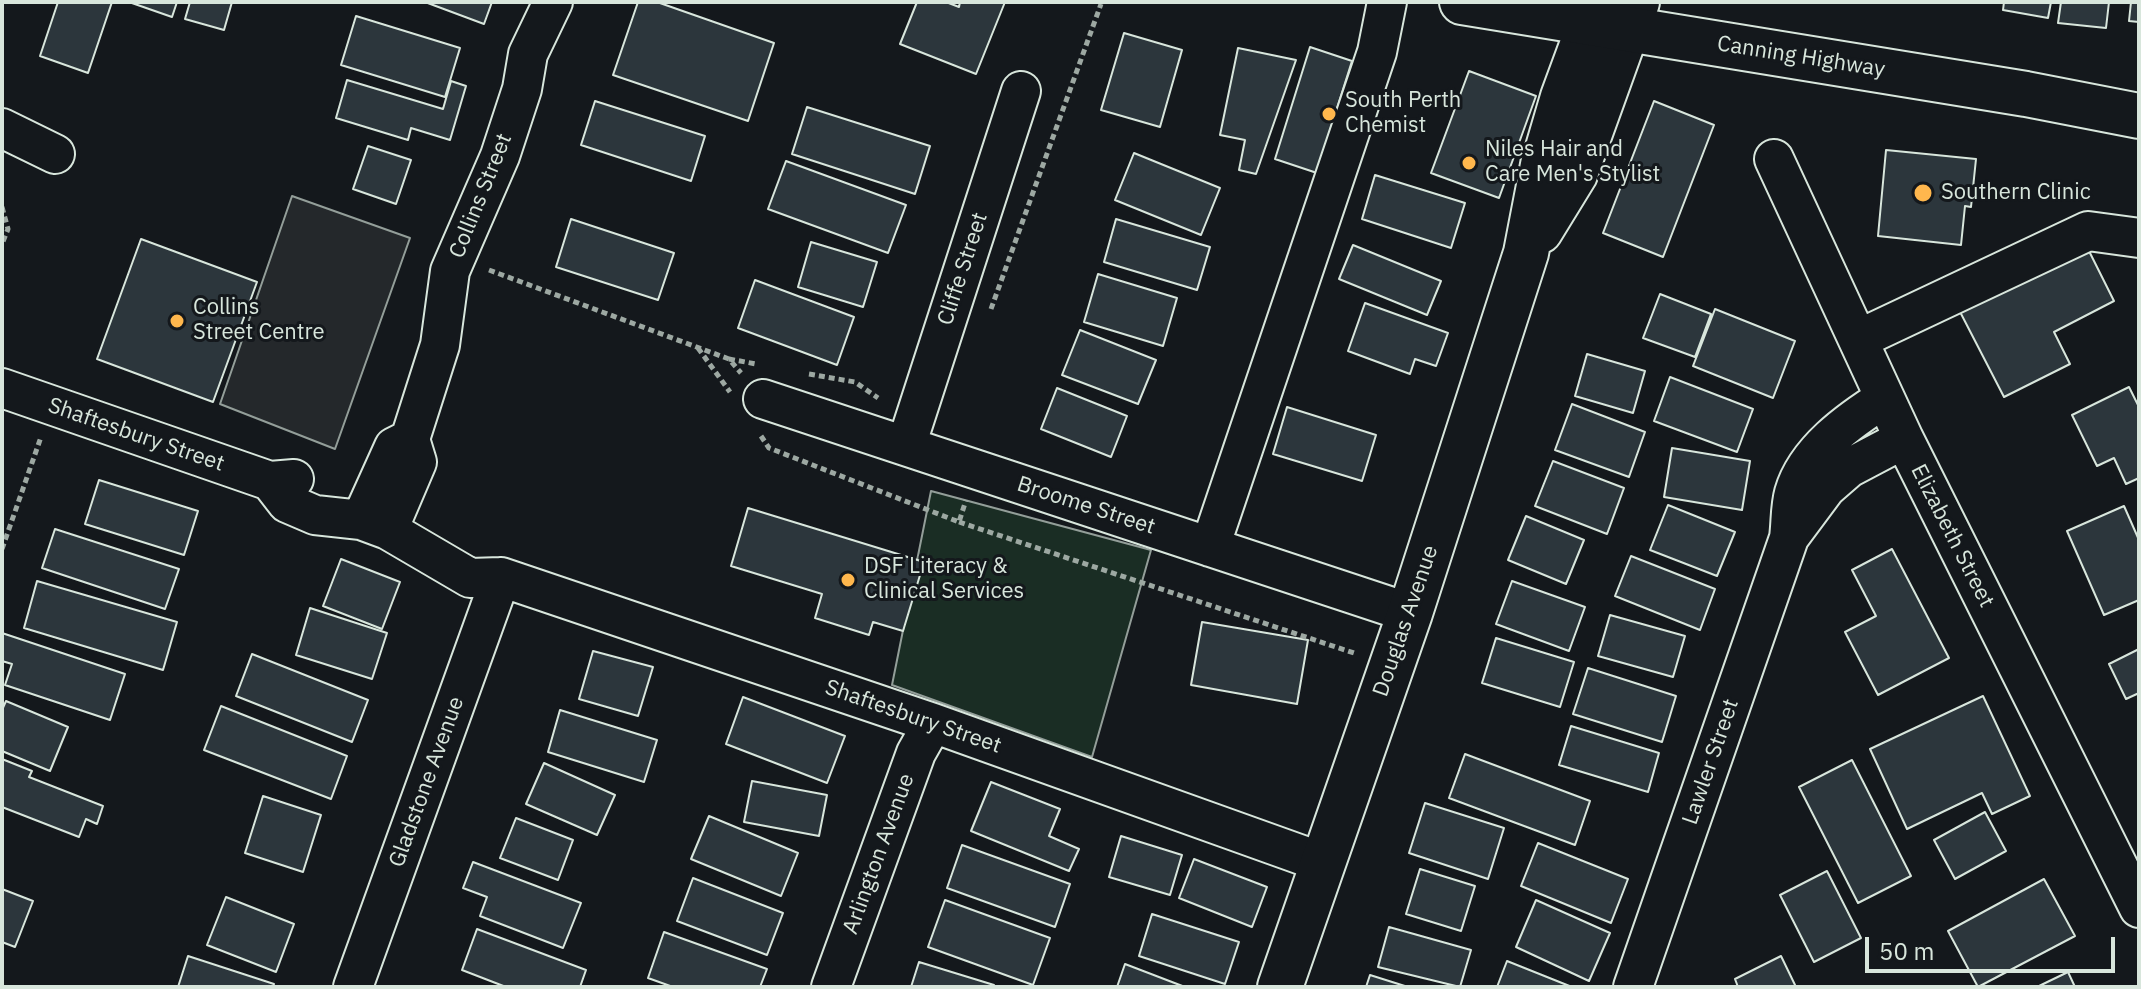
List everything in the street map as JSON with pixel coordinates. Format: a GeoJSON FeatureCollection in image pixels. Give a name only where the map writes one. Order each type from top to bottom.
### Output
{"type":"FeatureCollection","features":[{"type":"Feature","properties":{"kind":"main road","name":"Canning Highway"},"geometry":{"type":"LineString","coordinates":[[1462,2],[1614,13],[2139,116]]}},
{"type":"Feature","properties":{"kind":"main road","name":"Douglas Avenue"},"geometry":{"type":"LineString","coordinates":[[1280,987],[1410,613],[1526,253],[1543,165],[1563,97],[1614,13]]}},
{"type":"Feature","properties":{"kind":"street","name":"Collins Street"},"geometry":{"type":"LineString","coordinates":[[379,513],[394,447],[410,439],[440,345],[450,271],[500,156],[522,89],[528,54],[553,2]]}},
{"type":"Feature","properties":{"kind":"street"},"geometry":{"type":"LineString","coordinates":[[1210,547],[1377,52],[1387,2]]}},
{"type":"Feature","properties":{"kind":"street","name":"Cliffe Street"},"geometry":{"type":"LineString","coordinates":[[906,446],[1021,91]]}},
{"type":"Feature","properties":{"kind":"street"},"geometry":{"type":"LineString","coordinates":[[2,128],[55,154]]}},
{"type":"Feature","properties":{"kind":"street","name":"Elizabeth Street"},"geometry":{"type":"LineString","coordinates":[[1774,159],[1904,439],[2139,908]]}},
{"type":"Feature","properties":{"kind":"street"},"geometry":{"type":"LineString","coordinates":[[1859,339],[2088,231],[2139,238]]}},
{"type":"Feature","properties":{"kind":"street","name":"Shaftesbury Street"},"geometry":{"type":"LineString","coordinates":[[3,391],[270,481],[287,503],[315,515],[379,513],[470,578],[501,577],[933,723],[1324,863]]}},
{"type":"Feature","properties":{"kind":"street","name":"Lawler Street"},"geometry":{"type":"LineString","coordinates":[[1633,987],[1789,538],[1793,495],[1802,471],[1855,417],[1885,398]]}},
{"type":"Feature","properties":{"kind":"street","name":"Broome Street"},"geometry":{"type":"LineString","coordinates":[[763,399],[1410,613]]}},
{"type":"Feature","properties":{"kind":"street","name":"Lawler Street"},"geometry":{"type":"LineString","coordinates":[[1789,538],[1826,488],[1849,468],[1904,439]]}},
{"type":"Feature","properties":{"kind":"street","name":"Gladstone Avenue"},"geometry":{"type":"LineString","coordinates":[[353,987],[501,577]]}},
{"type":"Feature","properties":{"kind":"street","name":"Arlington Avenue"},"geometry":{"type":"LineString","coordinates":[[831,987],[916,753],[933,723]]}},
{"type":"Feature","properties":{"kind":"path"},"geometry":{"type":"LineString","coordinates":[[991,310],[1101,4]]}},
{"type":"Feature","properties":{"kind":"path"},"geometry":{"type":"LineString","coordinates":[[2,207],[8,229],[2,244]]}},
{"type":"Feature","properties":{"kind":"path"},"geometry":{"type":"LineString","coordinates":[[480,266],[729,359],[763,399]]}},
{"type":"Feature","properties":{"kind":"path"},"geometry":{"type":"LineString","coordinates":[[959,522],[1361,656]]}},
{"type":"Feature","properties":{"kind":"green space"},"geometry":{"type":"Polygon","coordinates":[[[931,491],[1151,550],[1092,757],[892,685],[931,491]]]}},
{"type":"Feature","properties":{"kind":"shaded area"},"geometry":{"type":"Polygon","coordinates":[[[292,196],[410,238],[335,449],[220,404],[292,196]]]}},
{"type":"Feature","properties":{"kind":"building"},"geometry":{"type":"Polygon","coordinates":[[[58,2],[112,2],[88,73],[40,56],[58,2]]]}},
{"type":"Feature","properties":{"kind":"building"},"geometry":{"type":"Polygon","coordinates":[[[129,2],[177,2],[172,17],[129,2]]]}},
{"type":"Feature","properties":{"kind":"building"},"geometry":{"type":"Polygon","coordinates":[[[190,2],[232,2],[224,30],[185,19],[190,2]]]}},
{"type":"Feature","properties":{"kind":"building"},"geometry":{"type":"Polygon","coordinates":[[[425,2],[492,2],[484,24],[425,2]]]}},
{"type":"Feature","properties":{"kind":"building"},"geometry":{"type":"Polygon","coordinates":[[[638,2],[657,2],[774,43],[748,121],[613,75],[638,2]]]}},
{"type":"Feature","properties":{"kind":"building"},"geometry":{"type":"Polygon","coordinates":[[[917,2],[946,2],[959,7],[960,2],[1005,2],[976,74],[900,44],[917,2]]]}},
{"type":"Feature","properties":{"kind":"building"},"geometry":{"type":"Polygon","coordinates":[[[2004,2],[2051,2],[2048,18],[2003,10],[2004,2]]]}},
{"type":"Feature","properties":{"kind":"building"},"geometry":{"type":"Polygon","coordinates":[[[2061,2],[2109,2],[2106,28],[2058,23],[2061,2]]]}},
{"type":"Feature","properties":{"kind":"building"},"geometry":{"type":"Polygon","coordinates":[[[2131,2],[2139,2],[2139,22],[2129,21],[2131,2]]]}},
{"type":"Feature","properties":{"kind":"building"},"geometry":{"type":"Polygon","coordinates":[[[356,16],[460,48],[445,97],[341,65],[356,16]]]}},
{"type":"Feature","properties":{"kind":"building"},"geometry":{"type":"Polygon","coordinates":[[[1124,33],[1182,50],[1160,127],[1101,110],[1124,33]]]}},
{"type":"Feature","properties":{"kind":"building"},"geometry":{"type":"Polygon","coordinates":[[[1310,47],[1352,61],[1327,140],[1339,144],[1329,177],[1275,159],[1310,47]]]}},
{"type":"Feature","properties":{"kind":"building"},"geometry":{"type":"Polygon","coordinates":[[[1238,48],[1296,60],[1256,174],[1239,170],[1245,140],[1220,135],[1238,48]]]}},
{"type":"Feature","properties":{"kind":"building"},"geometry":{"type":"Polygon","coordinates":[[[1469,71],[1536,96],[1499,198],[1431,173],[1469,71]]]}},
{"type":"Feature","properties":{"kind":"building"},"geometry":{"type":"Polygon","coordinates":[[[347,80],[443,109],[451,81],[466,86],[450,140],[411,128],[408,140],[336,118],[347,80]]]}},
{"type":"Feature","properties":{"kind":"building"},"geometry":{"type":"Polygon","coordinates":[[[595,101],[705,136],[691,181],[581,145],[595,101]]]}},
{"type":"Feature","properties":{"kind":"building"},"geometry":{"type":"Polygon","coordinates":[[[1654,101],[1714,125],[1663,257],[1603,233],[1654,101]]]}},
{"type":"Feature","properties":{"kind":"building"},"geometry":{"type":"Polygon","coordinates":[[[807,107],[930,146],[915,194],[792,154],[807,107]]]}},
{"type":"Feature","properties":{"kind":"building"},"geometry":{"type":"Polygon","coordinates":[[[368,146],[411,160],[396,204],[353,189],[368,146]]]}},
{"type":"Feature","properties":{"kind":"building"},"geometry":{"type":"Polygon","coordinates":[[[1886,150],[1976,159],[1971,207],[1965,206],[1961,245],[1878,236],[1886,150]]]}},
{"type":"Feature","properties":{"kind":"building"},"geometry":{"type":"Polygon","coordinates":[[[1134,153],[1220,188],[1201,235],[1115,200],[1134,153]]]}},
{"type":"Feature","properties":{"kind":"building"},"geometry":{"type":"Polygon","coordinates":[[[786,161],[906,205],[888,253],[768,209],[786,161]]]}},
{"type":"Feature","properties":{"kind":"building"},"geometry":{"type":"Polygon","coordinates":[[[1375,175],[1465,203],[1451,248],[1362,219],[1375,175]]]}},
{"type":"Feature","properties":{"kind":"building"},"geometry":{"type":"Polygon","coordinates":[[[571,219],[674,253],[658,300],[556,267],[571,219]]]}},
{"type":"Feature","properties":{"kind":"building"},"geometry":{"type":"Polygon","coordinates":[[[1116,219],[1210,247],[1197,290],[1104,262],[1116,219]]]}},
{"type":"Feature","properties":{"kind":"building","name":"Collins Street Centre"},"geometry":{"type":"Polygon","coordinates":[[[141,239],[257,282],[213,402],[97,359],[141,239]]]}},
{"type":"Feature","properties":{"kind":"building"},"geometry":{"type":"Polygon","coordinates":[[[811,242],[877,262],[863,307],[798,287],[811,242]]]}},
{"type":"Feature","properties":{"kind":"building"},"geometry":{"type":"Polygon","coordinates":[[[1353,245],[1441,281],[1427,315],[1339,279],[1353,245]]]}},
{"type":"Feature","properties":{"kind":"building"},"geometry":{"type":"Polygon","coordinates":[[[2088,249],[2114,301],[2054,332],[2070,364],[2004,397],[1957,306],[2088,249]]]}},
{"type":"Feature","properties":{"kind":"building"},"geometry":{"type":"Polygon","coordinates":[[[1098,274],[1177,298],[1163,346],[1084,322],[1098,274]]]}},
{"type":"Feature","properties":{"kind":"building"},"geometry":{"type":"Polygon","coordinates":[[[755,280],[854,317],[837,365],[738,328],[755,280]]]}},
{"type":"Feature","properties":{"kind":"building"},"geometry":{"type":"Polygon","coordinates":[[[1660,294],[1711,314],[1695,357],[1643,338],[1660,294]]]}},
{"type":"Feature","properties":{"kind":"building"},"geometry":{"type":"Polygon","coordinates":[[[1365,303],[1448,333],[1436,366],[1415,359],[1410,374],[1348,351],[1365,303]]]}},
{"type":"Feature","properties":{"kind":"building"},"geometry":{"type":"Polygon","coordinates":[[[1715,309],[1795,341],[1773,398],[1693,366],[1715,309]]]}},
{"type":"Feature","properties":{"kind":"building"},"geometry":{"type":"Polygon","coordinates":[[[1080,330],[1156,360],[1138,404],[1062,375],[1080,330]]]}},
{"type":"Feature","properties":{"kind":"building"},"geometry":{"type":"Polygon","coordinates":[[[1587,354],[1645,371],[1633,413],[1575,396],[1587,354]]]}},
{"type":"Feature","properties":{"kind":"building"},"geometry":{"type":"Polygon","coordinates":[[[1670,377],[1753,409],[1737,452],[1654,421],[1670,377]]]}},
{"type":"Feature","properties":{"kind":"building"},"geometry":{"type":"Polygon","coordinates":[[[2129,387],[2139,407],[2139,478],[2126,484],[2114,458],[2097,466],[2072,415],[2129,387]]]}},
{"type":"Feature","properties":{"kind":"building"},"geometry":{"type":"Polygon","coordinates":[[[1057,388],[1127,416],[1111,457],[1041,429],[1057,388]]]}},
{"type":"Feature","properties":{"kind":"building"},"geometry":{"type":"Polygon","coordinates":[[[1572,404],[1645,432],[1629,477],[1555,450],[1572,404]]]}},
{"type":"Feature","properties":{"kind":"building"},"geometry":{"type":"Polygon","coordinates":[[[1287,407],[1376,435],[1362,481],[1273,454],[1287,407]]]}},
{"type":"Feature","properties":{"kind":"building"},"geometry":{"type":"Polygon","coordinates":[[[1672,448],[1750,461],[1742,510],[1664,497],[1672,448]]]}},
{"type":"Feature","properties":{"kind":"building"},"geometry":{"type":"Polygon","coordinates":[[[1553,461],[1624,488],[1607,534],[1535,506],[1553,461]]]}},
{"type":"Feature","properties":{"kind":"building"},"geometry":{"type":"Polygon","coordinates":[[[99,480],[198,511],[184,555],[85,524],[99,480]]]}},
{"type":"Feature","properties":{"kind":"building"},"geometry":{"type":"Polygon","coordinates":[[[1668,505],[1735,532],[1717,576],[1650,550],[1668,505]]]}},
{"type":"Feature","properties":{"kind":"building"},"geometry":{"type":"Polygon","coordinates":[[[2124,506],[2139,540],[2139,600],[2104,615],[2067,531],[2124,506]]]}},
{"type":"Feature","properties":{"kind":"building","name":"DSF Literacy & Clinical Services"},"geometry":{"type":"Polygon","coordinates":[[[748,508],[924,562],[903,631],[873,622],[869,635],[815,618],[822,594],[731,566],[748,508]]]}},
{"type":"Feature","properties":{"kind":"building"},"geometry":{"type":"Polygon","coordinates":[[[1526,516],[1584,540],[1566,584],[1508,560],[1526,516]]]}},
{"type":"Feature","properties":{"kind":"building"},"geometry":{"type":"Polygon","coordinates":[[[55,529],[179,569],[165,609],[42,568],[55,529]]]}},
{"type":"Feature","properties":{"kind":"building"},"geometry":{"type":"Polygon","coordinates":[[[1892,549],[1949,658],[1878,695],[1845,632],[1876,616],[1852,570],[1892,549]]]}},
{"type":"Feature","properties":{"kind":"building"},"geometry":{"type":"Polygon","coordinates":[[[1631,556],[1715,589],[1700,630],[1615,596],[1631,556]]]}},
{"type":"Feature","properties":{"kind":"building"},"geometry":{"type":"Polygon","coordinates":[[[341,559],[400,582],[382,629],[323,606],[341,559]]]}},
{"type":"Feature","properties":{"kind":"building"},"geometry":{"type":"Polygon","coordinates":[[[37,581],[177,622],[163,670],[24,628],[37,581]]]}},
{"type":"Feature","properties":{"kind":"building"},"geometry":{"type":"Polygon","coordinates":[[[1512,581],[1585,607],[1569,651],[1496,624],[1512,581]]]}},
{"type":"Feature","properties":{"kind":"building"},"geometry":{"type":"Polygon","coordinates":[[[310,608],[387,633],[372,679],[296,655],[310,608]]]}},
{"type":"Feature","properties":{"kind":"building"},"geometry":{"type":"Polygon","coordinates":[[[1610,615],[1685,636],[1673,677],[1598,656],[1610,615]]]}},
{"type":"Feature","properties":{"kind":"building"},"geometry":{"type":"Polygon","coordinates":[[[1202,622],[1308,640],[1297,704],[1191,685],[1202,622]]]}},
{"type":"Feature","properties":{"kind":"building"},"geometry":{"type":"Polygon","coordinates":[[[2,633],[125,674],[110,720],[5,685],[12,664],[2,661],[2,633]]]}},
{"type":"Feature","properties":{"kind":"building"},"geometry":{"type":"Polygon","coordinates":[[[1496,638],[1574,662],[1560,707],[1482,683],[1496,638]]]}},
{"type":"Feature","properties":{"kind":"building"},"geometry":{"type":"Polygon","coordinates":[[[2139,649],[2139,693],[2126,699],[2109,664],[2139,649]]]}},
{"type":"Feature","properties":{"kind":"building"},"geometry":{"type":"Polygon","coordinates":[[[593,651],[653,667],[638,716],[579,699],[593,651]]]}},
{"type":"Feature","properties":{"kind":"building"},"geometry":{"type":"Polygon","coordinates":[[[252,654],[368,700],[352,742],[236,696],[252,654]]]}},
{"type":"Feature","properties":{"kind":"building"},"geometry":{"type":"Polygon","coordinates":[[[1588,668],[1676,696],[1662,742],[1573,714],[1588,668]]]}},
{"type":"Feature","properties":{"kind":"building"},"geometry":{"type":"Polygon","coordinates":[[[1983,696],[2030,796],[1992,814],[1982,793],[1907,829],[1870,749],[1983,696]]]}},
{"type":"Feature","properties":{"kind":"building"},"geometry":{"type":"Polygon","coordinates":[[[743,697],[845,736],[827,783],[726,744],[743,697]]]}},
{"type":"Feature","properties":{"kind":"building"},"geometry":{"type":"Polygon","coordinates":[[[6,701],[68,727],[50,771],[2,751],[2,710],[6,701]]]}},
{"type":"Feature","properties":{"kind":"building"},"geometry":{"type":"Polygon","coordinates":[[[221,706],[347,756],[331,799],[204,750],[221,706]]]}},
{"type":"Feature","properties":{"kind":"building"},"geometry":{"type":"Polygon","coordinates":[[[560,710],[657,740],[644,782],[548,752],[560,710]]]}},
{"type":"Feature","properties":{"kind":"building"},"geometry":{"type":"Polygon","coordinates":[[[1571,726],[1659,753],[1648,792],[1559,765],[1571,726]]]}},
{"type":"Feature","properties":{"kind":"building"},"geometry":{"type":"Polygon","coordinates":[[[1465,754],[1590,801],[1575,845],[1449,798],[1465,754]]]}},
{"type":"Feature","properties":{"kind":"building"},"geometry":{"type":"Polygon","coordinates":[[[2,759],[32,771],[29,777],[103,806],[97,824],[86,819],[79,837],[2,807],[2,759]]]}},
{"type":"Feature","properties":{"kind":"building"},"geometry":{"type":"Polygon","coordinates":[[[1852,760],[1911,876],[1858,903],[1799,787],[1852,760]]]}},
{"type":"Feature","properties":{"kind":"building"},"geometry":{"type":"Polygon","coordinates":[[[544,763],[615,795],[597,835],[526,804],[544,763]]]}},
{"type":"Feature","properties":{"kind":"building"},"geometry":{"type":"Polygon","coordinates":[[[752,781],[827,795],[819,836],[744,822],[752,781]]]}},
{"type":"Feature","properties":{"kind":"building"},"geometry":{"type":"Polygon","coordinates":[[[991,782],[1060,809],[1049,836],[1079,849],[1069,871],[971,831],[991,782]]]}},
{"type":"Feature","properties":{"kind":"building"},"geometry":{"type":"Polygon","coordinates":[[[263,796],[321,815],[303,872],[245,853],[263,796]]]}},
{"type":"Feature","properties":{"kind":"building"},"geometry":{"type":"Polygon","coordinates":[[[1425,803],[1504,828],[1488,879],[1409,853],[1425,803]]]}},
{"type":"Feature","properties":{"kind":"building"},"geometry":{"type":"Polygon","coordinates":[[[1985,812],[2006,851],[1955,879],[1934,840],[1985,812]]]}},
{"type":"Feature","properties":{"kind":"building"},"geometry":{"type":"Polygon","coordinates":[[[709,816],[798,853],[781,896],[691,859],[709,816]]]}},
{"type":"Feature","properties":{"kind":"building"},"geometry":{"type":"Polygon","coordinates":[[[516,818],[573,840],[558,880],[500,858],[516,818]]]}},
{"type":"Feature","properties":{"kind":"building"},"geometry":{"type":"Polygon","coordinates":[[[1121,836],[1182,855],[1170,895],[1109,877],[1121,836]]]}},
{"type":"Feature","properties":{"kind":"building"},"geometry":{"type":"Polygon","coordinates":[[[1538,843],[1628,879],[1611,923],[1521,886],[1538,843]]]}},
{"type":"Feature","properties":{"kind":"building"},"geometry":{"type":"Polygon","coordinates":[[[962,845],[1070,884],[1055,927],[947,888],[962,845]]]}},
{"type":"Feature","properties":{"kind":"building"},"geometry":{"type":"Polygon","coordinates":[[[1194,859],[1267,887],[1252,927],[1179,898],[1194,859]]]}},
{"type":"Feature","properties":{"kind":"building"},"geometry":{"type":"Polygon","coordinates":[[[473,862],[581,903],[563,948],[480,916],[487,897],[463,888],[473,862]]]}},
{"type":"Feature","properties":{"kind":"building"},"geometry":{"type":"Polygon","coordinates":[[[1420,869],[1475,886],[1461,931],[1406,914],[1420,869]]]}},
{"type":"Feature","properties":{"kind":"building"},"geometry":{"type":"Polygon","coordinates":[[[1827,871],[1861,938],[1814,962],[1780,895],[1827,871]]]}},
{"type":"Feature","properties":{"kind":"building"},"geometry":{"type":"Polygon","coordinates":[[[693,878],[783,913],[767,955],[677,921],[693,878]]]}},
{"type":"Feature","properties":{"kind":"building"},"geometry":{"type":"Polygon","coordinates":[[[2044,879],[2075,936],[1978,987],[1948,931],[2044,879]]]}},
{"type":"Feature","properties":{"kind":"building"},"geometry":{"type":"Polygon","coordinates":[[[2,889],[33,901],[15,947],[2,942],[2,889]]]}},
{"type":"Feature","properties":{"kind":"building"},"geometry":{"type":"Polygon","coordinates":[[[226,897],[294,924],[276,972],[207,945],[226,897]]]}},
{"type":"Feature","properties":{"kind":"building"},"geometry":{"type":"Polygon","coordinates":[[[945,900],[1050,938],[1033,985],[928,947],[945,900]]]}},
{"type":"Feature","properties":{"kind":"building"},"geometry":{"type":"Polygon","coordinates":[[[1536,900],[1610,933],[1589,981],[1516,947],[1536,900]]]}},
{"type":"Feature","properties":{"kind":"building"},"geometry":{"type":"Polygon","coordinates":[[[1152,914],[1239,942],[1225,984],[1139,956],[1152,914]]]}},
{"type":"Feature","properties":{"kind":"building"},"geometry":{"type":"Polygon","coordinates":[[[1389,927],[1471,950],[1460,987],[1378,967],[1389,927]]]}},
{"type":"Feature","properties":{"kind":"building"},"geometry":{"type":"Polygon","coordinates":[[[477,929],[586,970],[580,987],[506,987],[462,970],[477,929]]]}},
{"type":"Feature","properties":{"kind":"building"},"geometry":{"type":"Polygon","coordinates":[[[664,932],[767,969],[760,987],[673,987],[648,978],[664,932]]]}},
{"type":"Feature","properties":{"kind":"building"},"geometry":{"type":"Polygon","coordinates":[[[188,956],[274,984],[273,987],[178,987],[188,956]]]}},
{"type":"Feature","properties":{"kind":"building"},"geometry":{"type":"Polygon","coordinates":[[[1781,956],[1796,987],[1738,987],[1735,979],[1781,956]]]}},
{"type":"Feature","properties":{"kind":"building"},"geometry":{"type":"Polygon","coordinates":[[[1507,961],[1572,987],[1497,987],[1507,961]]]}},
{"type":"Feature","properties":{"kind":"building"},"geometry":{"type":"Polygon","coordinates":[[[919,962],[994,985],[911,987],[919,962]]]}},
{"type":"Feature","properties":{"kind":"building"},"geometry":{"type":"Polygon","coordinates":[[[1125,964],[1185,987],[1117,987],[1125,964]]]}},
{"type":"Feature","properties":{"kind":"building"},"geometry":{"type":"Polygon","coordinates":[[[2068,972],[2075,987],[2037,987],[2068,972]]]}},
{"type":"Feature","properties":{"kind":"building"},"geometry":{"type":"Polygon","coordinates":[[[1370,975],[1408,987],[1366,987],[1370,975]]]}},
{"type":"Feature","properties":{"kind":"place","name":"South Perth Chemist"},"geometry":{"type":"Point","coordinates":[1329,114]}},
{"type":"Feature","properties":{"kind":"place","name":"Niles Hair and Care Men's Stylist"},"geometry":{"type":"Point","coordinates":[1469,163]}},
{"type":"Feature","properties":{"kind":"place","name":"Southern Clinic"},"geometry":{"type":"Point","coordinates":[1923,193]}},
{"type":"Feature","properties":{"kind":"place","name":"Collins Street Centre"},"geometry":{"type":"Point","coordinates":[177,321]}},
{"type":"Feature","properties":{"kind":"place","name":"DSF Literacy & Clinical Services"},"geometry":{"type":"Point","coordinates":[848,580]}}]}
